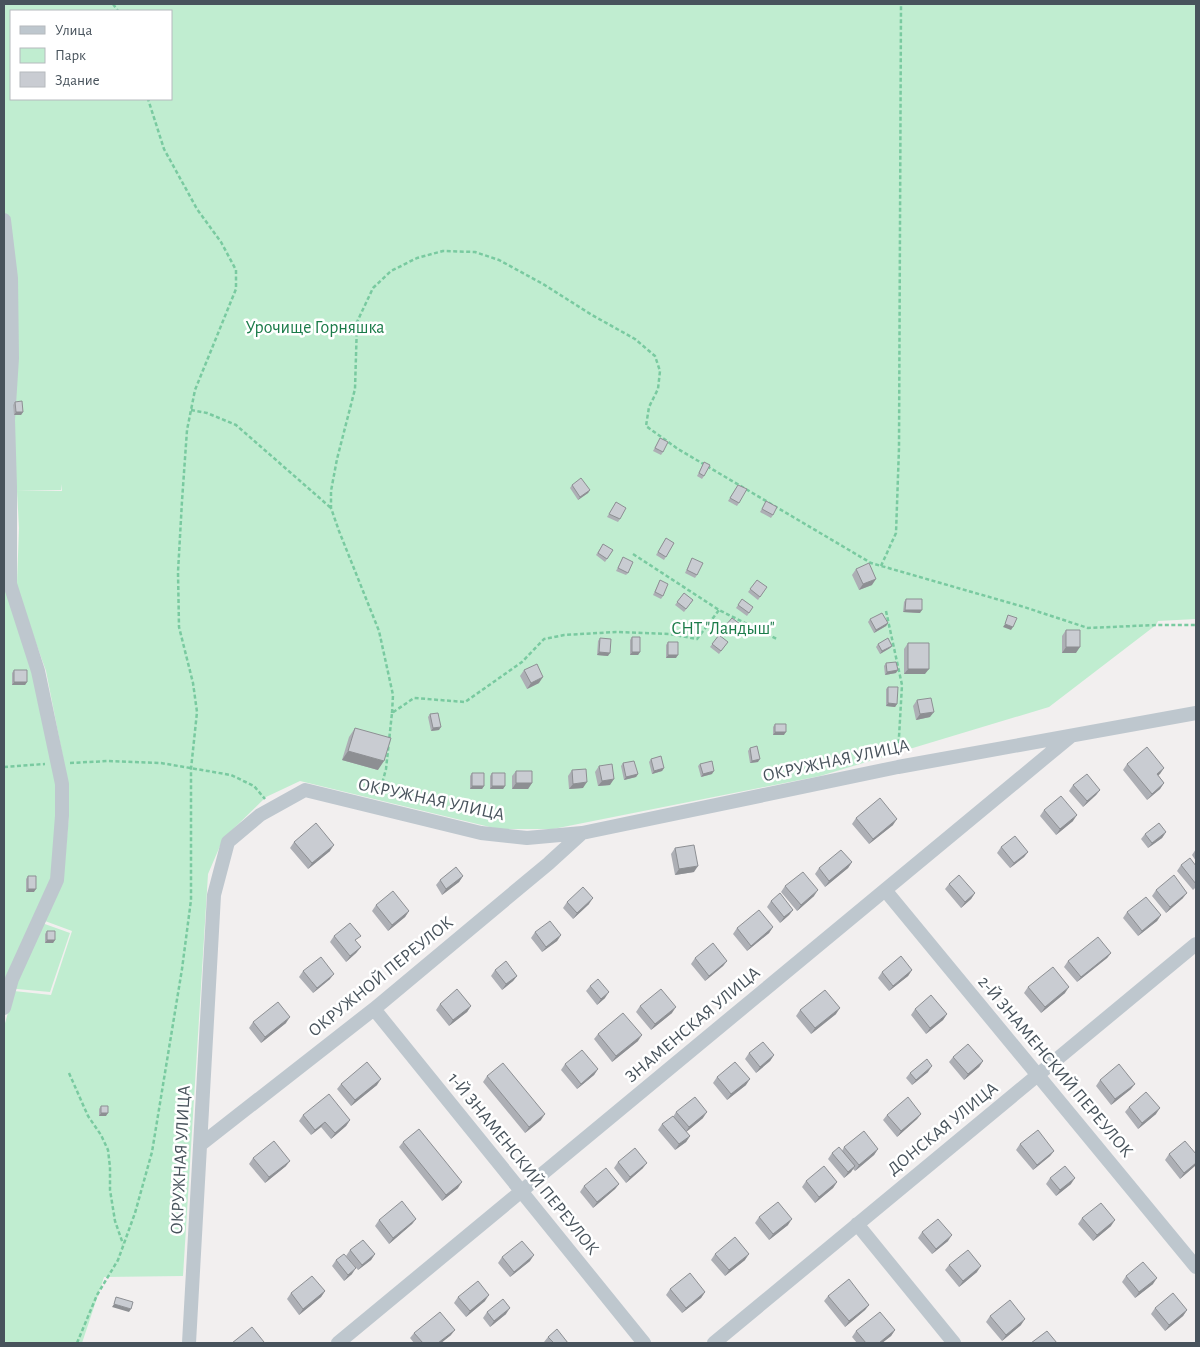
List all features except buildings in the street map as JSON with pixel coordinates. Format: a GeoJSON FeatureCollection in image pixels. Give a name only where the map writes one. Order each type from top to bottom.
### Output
{"type":"FeatureCollection","features":[{"type":"Feature","properties":{"kind":"street"},"geometry":{"type":"LineString","coordinates":[[4,220],[11,278],[12,358],[8,420],[10,584],[38,671],[62,784],[62,816],[57,880],[12,979],[4,1008]]}},
{"type":"Feature","properties":{"kind":"street","name":"ОКРУЖНАЯ УЛИЦА"},"geometry":{"type":"LineString","coordinates":[[189,1343],[214,894],[228,842],[260,815],[305,790],[481,833],[527,838],[582,833],[898,768],[1196,713]]}},
{"type":"Feature","properties":{"kind":"street","name":"ЗНАМЕНСКАЯ УЛИЦА"},"geometry":{"type":"LineString","coordinates":[[338,1343],[1073,735]]}},
{"type":"Feature","properties":{"kind":"street","name":"ОКРУЖНОЙ ПЕРЕУЛОК"},"geometry":{"type":"LineString","coordinates":[[200,1145],[374,1009],[549,863],[582,833]]}},
{"type":"Feature","properties":{"kind":"street","name":"2-Й ЗНАМЕНСКИЙ ПЕРЕУЛОК"},"geometry":{"type":"LineString","coordinates":[[885,890],[1196,1267]]}},
{"type":"Feature","properties":{"kind":"street","name":"ДОНСКАЯ УЛИЦА"},"geometry":{"type":"LineString","coordinates":[[714,1343],[1196,944]]}},
{"type":"Feature","properties":{"kind":"street","name":"1-Й ЗНАМЕНСКИЙ ПЕРЕУЛОК"},"geometry":{"type":"LineString","coordinates":[[374,1009],[644,1343]]}},
{"type":"Feature","properties":{"kind":"street"},"geometry":{"type":"LineString","coordinates":[[857,1224],[954,1343]]}},
{"type":"Feature","properties":{"kind":"path"},"geometry":{"type":"LineString","coordinates":[[881,566],[896,533],[897,524],[900,409],[901,4]]}},
{"type":"Feature","properties":{"kind":"path"},"geometry":{"type":"LineString","coordinates":[[77,1343],[97,1295],[118,1260],[135,1213],[152,1152],[182,969],[190,900],[190,769],[197,712],[193,683],[179,627],[178,572],[187,430],[196,390],[236,289],[236,270],[221,242],[197,209],[164,149],[148,100]]}},
{"type":"Feature","properties":{"kind":"path"},"geometry":{"type":"LineString","coordinates":[[376,808],[386,769],[393,695],[379,631],[338,531],[331,508],[331,491],[355,388],[357,322],[373,288],[391,271],[417,258],[443,251],[475,252],[500,260],[544,284],[592,315],[635,339],[655,356],[660,371],[658,388],[649,407],[646,426],[678,449],[871,563],[1024,607],[1088,628],[1196,625]]}},
{"type":"Feature","properties":{"kind":"path"},"geometry":{"type":"LineString","coordinates":[[191,410],[208,413],[236,425],[331,508]]}},
{"type":"Feature","properties":{"kind":"path"},"geometry":{"type":"LineString","coordinates":[[633,554],[719,610],[777,639]]}},
{"type":"Feature","properties":{"kind":"path"},"geometry":{"type":"LineString","coordinates":[[392,713],[414,698],[465,702],[522,662],[544,639],[564,635],[616,632],[670,634],[697,639],[719,610]]}},
{"type":"Feature","properties":{"kind":"path"},"geometry":{"type":"LineString","coordinates":[[886,611],[902,685],[898,768]]}},
{"type":"Feature","properties":{"kind":"path"},"geometry":{"type":"LineString","coordinates":[[4,767],[108,761],[162,763],[231,776],[254,786],[272,808]]}},
{"type":"Feature","properties":{"kind":"path"},"geometry":{"type":"LineString","coordinates":[[68,1073],[88,1116],[108,1150],[110,1190],[115,1221],[124,1245]]}},
{"type":"Feature","properties":{"kind":"green space","name":"Урочище Горняшка"},"geometry":{"type":"Polygon","coordinates":[[[4,4],[1196,4],[1196,619],[1158,621],[1156,625],[1049,707],[820,776],[553,829],[498,829],[300,781],[266,797],[223,839],[208,874],[183,1276],[104,1277],[82,1343],[4,1343],[4,1027],[14,991],[51,995],[72,931],[45,921],[63,880],[69,815],[68,783],[46,671],[15,584],[17,583],[19,528],[17,491],[62,491],[61,484],[61,490],[16,491],[14,583],[44,671],[66,783],[66,816],[60,881],[42,923],[70,933],[50,992],[6,988],[4,995],[4,4]]]}},
{"type":"Feature","properties":{"kind":"park label","name":"СНТ \"Ландыш\""},"geometry":{"type":"Point","coordinates":[723,629]}}]}
